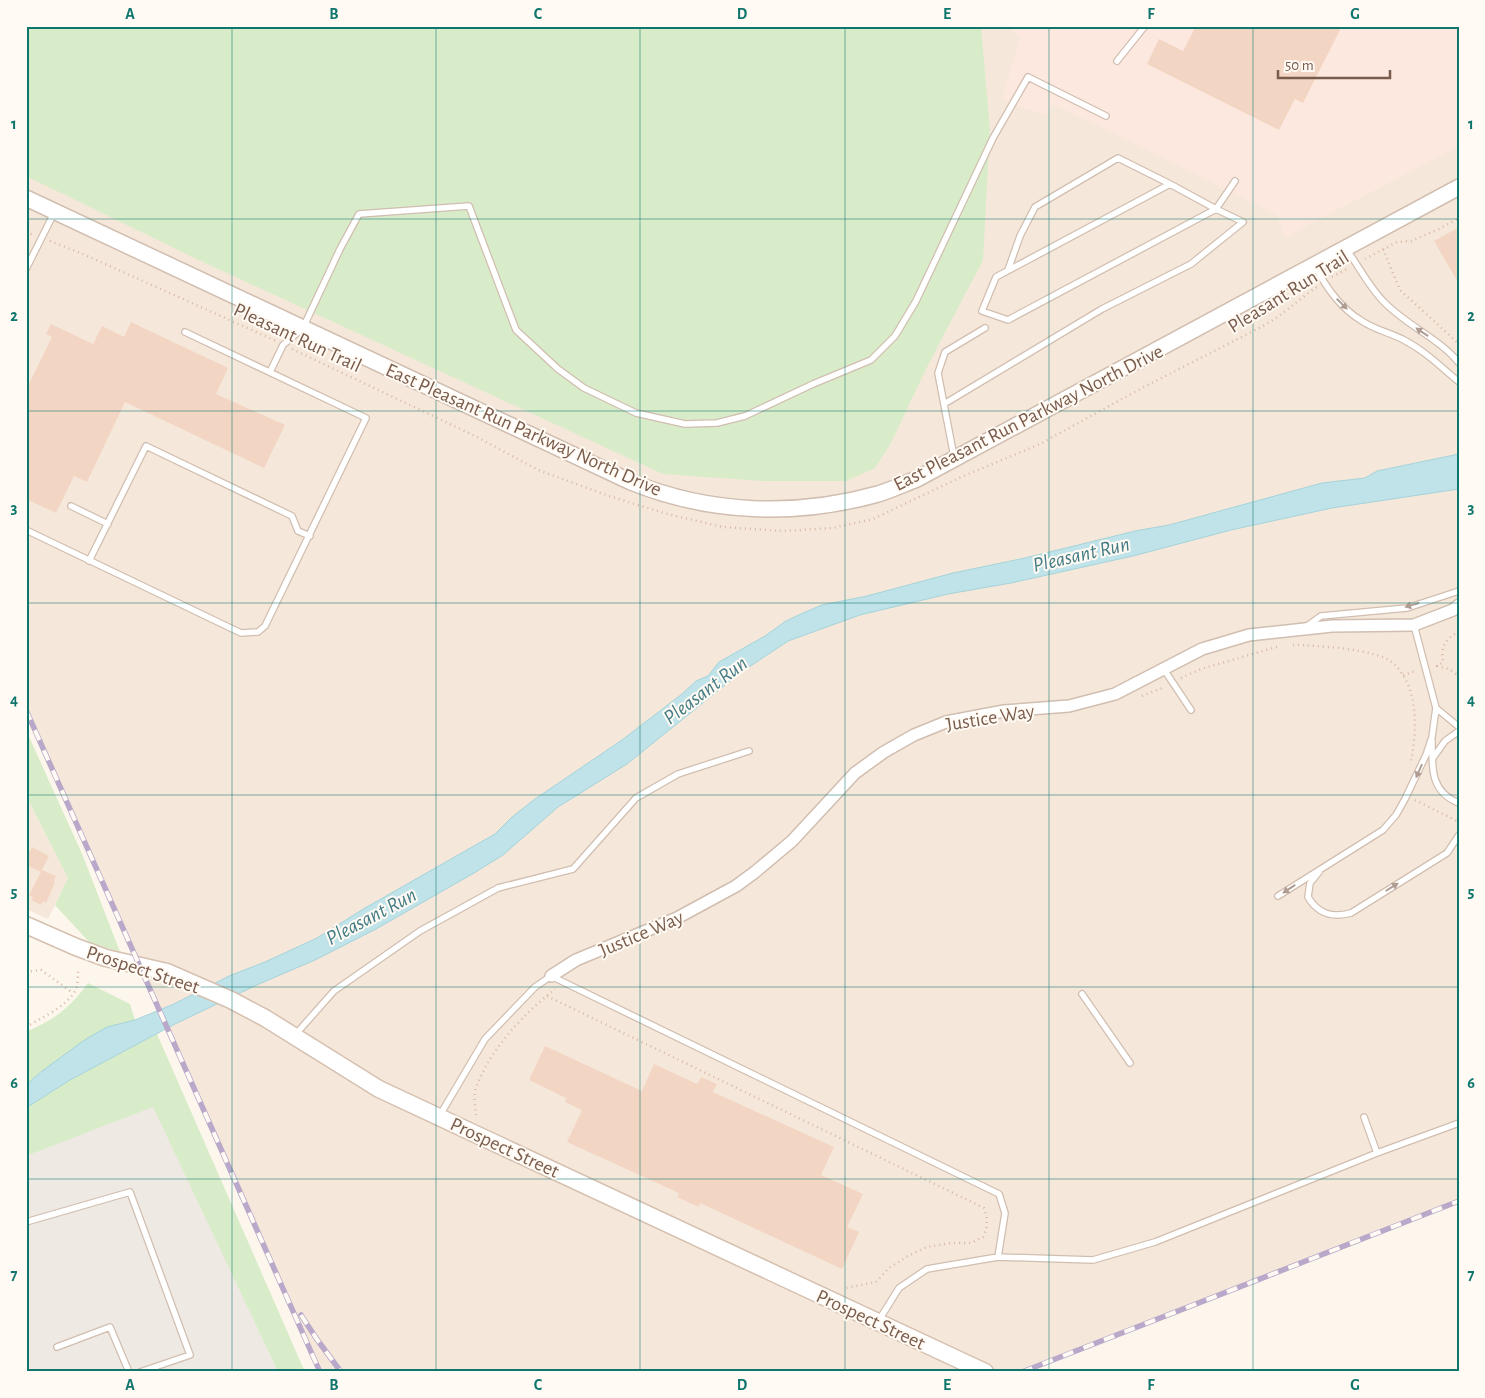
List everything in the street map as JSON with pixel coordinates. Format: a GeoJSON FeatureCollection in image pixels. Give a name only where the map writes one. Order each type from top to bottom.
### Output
{"type":"FeatureCollection","features":[{"type":"Feature","properties":{"kind":"main road","name":"Prospect Street"},"geometry":{"type":"LineString","coordinates":[[26,924],[76,947],[106,958],[167,972],[184,978],[265,1018],[379,1089],[985,1372]]}},
{"type":"Feature","properties":{"kind":"street","name":"East Pleasant Run Parkway North Drive"},"geometry":{"type":"LineString","coordinates":[[26,198],[631,482],[696,502],[723,507],[771,510],[826,506],[879,493],[917,479],[1459,187]]}},
{"type":"Feature","properties":{"kind":"street","name":"Justice Way"},"geometry":{"type":"LineString","coordinates":[[551,976],[576,960],[678,918],[736,886],[756,872],[792,841],[855,773],[884,752],[914,735],[946,722],[1004,711],[1069,706],[1115,694],[1202,649],[1249,635],[1332,626],[1414,625],[1453,610],[1459,604]]}},
{"type":"Feature","properties":{"kind":"lane"},"geometry":{"type":"LineString","coordinates":[[1117,61],[1145,26]]}},
{"type":"Feature","properties":{"kind":"lane"},"geometry":{"type":"LineString","coordinates":[[270,372],[283,345],[303,328],[359,214],[469,206],[516,330],[584,388],[636,413],[685,424],[717,423],[745,416],[813,384],[871,360],[895,336],[916,301],[993,138],[1028,77],[1106,116]]}},
{"type":"Feature","properties":{"kind":"lane"},"geometry":{"type":"LineString","coordinates":[[944,404],[1102,309],[1191,264],[1243,222],[1118,158],[1035,207],[1020,236],[1007,270]]}},
{"type":"Feature","properties":{"kind":"lane"},"geometry":{"type":"LineString","coordinates":[[1170,184],[996,277],[982,310],[1008,320],[1216,209],[1235,181]]}},
{"type":"Feature","properties":{"kind":"lane"},"geometry":{"type":"LineString","coordinates":[[26,269],[55,211]]}},
{"type":"Feature","properties":{"kind":"lane"},"geometry":{"type":"LineString","coordinates":[[1345,248],[1384,302],[1408,323],[1451,353],[1459,363]]}},
{"type":"Feature","properties":{"kind":"lane"},"geometry":{"type":"LineString","coordinates":[[1314,265],[1323,282],[1342,305],[1362,322],[1404,339],[1426,354],[1459,382]]}},
{"type":"Feature","properties":{"kind":"lane"},"geometry":{"type":"LineString","coordinates":[[954,459],[938,373],[946,352],[985,328]]}},
{"type":"Feature","properties":{"kind":"lane"},"geometry":{"type":"LineString","coordinates":[[26,530],[241,634],[258,632],[266,626],[366,418],[185,332]]}},
{"type":"Feature","properties":{"kind":"lane"},"geometry":{"type":"LineString","coordinates":[[89,561],[146,446],[292,516],[298,530],[310,536]]}},
{"type":"Feature","properties":{"kind":"lane"},"geometry":{"type":"LineString","coordinates":[[71,506],[108,524]]}},
{"type":"Feature","properties":{"kind":"lane"},"geometry":{"type":"LineString","coordinates":[[1302,629],[1321,616],[1407,608],[1459,591]]}},
{"type":"Feature","properties":{"kind":"lane"},"geometry":{"type":"LineString","coordinates":[[1414,625],[1436,708],[1432,737],[1432,768],[1440,791],[1446,797],[1459,803]]}},
{"type":"Feature","properties":{"kind":"lane"},"geometry":{"type":"LineString","coordinates":[[1163,668],[1191,710]]}},
{"type":"Feature","properties":{"kind":"lane"},"geometry":{"type":"LineString","coordinates":[[1436,708],[1459,727]]}},
{"type":"Feature","properties":{"kind":"lane"},"geometry":{"type":"LineString","coordinates":[[1432,760],[1445,741],[1459,731]]}},
{"type":"Feature","properties":{"kind":"lane"},"geometry":{"type":"LineString","coordinates":[[1278,896],[1383,830],[1396,815],[1416,778],[1432,737]]}},
{"type":"Feature","properties":{"kind":"lane"},"geometry":{"type":"LineString","coordinates":[[293,1036],[334,991],[420,931],[498,888],[574,869],[636,798],[678,774],[749,752]]}},
{"type":"Feature","properties":{"kind":"lane"},"geometry":{"type":"LineString","coordinates":[[1324,866],[1310,883],[1308,897],[1321,912],[1334,916],[1351,913],[1447,853],[1459,835]]}},
{"type":"Feature","properties":{"kind":"lane"},"geometry":{"type":"LineString","coordinates":[[439,1117],[485,1039],[535,987],[551,976],[1000,1194],[1005,1213],[998,1257]]}},
{"type":"Feature","properties":{"kind":"lane"},"geometry":{"type":"LineString","coordinates":[[1082,994],[1130,1063]]}},
{"type":"Feature","properties":{"kind":"lane"},"geometry":{"type":"LineString","coordinates":[[1364,1117],[1376,1153]]}},
{"type":"Feature","properties":{"kind":"lane"},"geometry":{"type":"LineString","coordinates":[[878,1322],[898,1288],[927,1269],[998,1257],[1092,1260],[1156,1242],[1376,1153],[1459,1123]]}},
{"type":"Feature","properties":{"kind":"lane"},"geometry":{"type":"LineString","coordinates":[[26,1222],[130,1192],[190,1354],[140,1372]]}},
{"type":"Feature","properties":{"kind":"lane"},"geometry":{"type":"LineString","coordinates":[[57,1347],[110,1327],[129,1372]]}},
{"type":"Feature","properties":{"kind":"path","name":"Pleasant Run Trail"},"geometry":{"type":"LineString","coordinates":[[26,232],[84,254],[283,345],[458,428],[538,470],[609,496],[664,513],[722,527],[807,531],[832,528],[873,519],[959,478],[1040,444],[1142,388],[1281,316],[1293,304],[1323,282],[1383,249],[1397,242],[1411,241],[1459,218]]}},
{"type":"Feature","properties":{"kind":"path"},"geometry":{"type":"LineString","coordinates":[[1383,249],[1400,290],[1459,344]]}},
{"type":"Feature","properties":{"kind":"path"},"geometry":{"type":"LineString","coordinates":[[1459,631],[1448,638],[1442,650],[1443,662],[1437,666],[1449,669],[1459,676]]}},
{"type":"Feature","properties":{"kind":"path"},"geometry":{"type":"LineString","coordinates":[[1182,678],[1201,669],[1284,645]]}},
{"type":"Feature","properties":{"kind":"path"},"geometry":{"type":"LineString","coordinates":[[1293,645],[1310,645],[1368,653],[1392,662],[1404,675],[1412,697],[1414,746],[1410,764]]}},
{"type":"Feature","properties":{"kind":"path"},"geometry":{"type":"LineString","coordinates":[[1404,675],[1414,671]]}},
{"type":"Feature","properties":{"kind":"path"},"geometry":{"type":"LineString","coordinates":[[1141,696],[1159,691]]}},
{"type":"Feature","properties":{"kind":"path"},"geometry":{"type":"LineString","coordinates":[[1413,799],[1459,822]]}},
{"type":"Feature","properties":{"kind":"path"},"geometry":{"type":"LineString","coordinates":[[26,972],[41,970],[73,993]]}},
{"type":"Feature","properties":{"kind":"path"},"geometry":{"type":"LineString","coordinates":[[26,1027],[56,1010],[73,993],[78,980],[78,971]]}},
{"type":"Feature","properties":{"kind":"path"},"geometry":{"type":"LineString","coordinates":[[476,1116],[474,1103],[476,1086],[492,1057],[510,1031],[552,991]]}},
{"type":"Feature","properties":{"kind":"path"},"geometry":{"type":"LineString","coordinates":[[547,996],[984,1208],[988,1218],[983,1238],[971,1243],[952,1243],[928,1247],[908,1256],[889,1268],[876,1282],[846,1288]]}},
{"type":"Feature","properties":{"kind":"shaded area"},"geometry":{"type":"Polygon","coordinates":[[[26,26],[1459,26],[1459,1200],[1020,1372],[320,1372],[26,710],[26,26]]]}},
{"type":"Feature","properties":{"kind":"shaded area"},"geometry":{"type":"Polygon","coordinates":[[[1007,26],[1459,26],[1459,146],[1285,237],[1277,215],[1095,124],[1053,104],[1045,115],[1002,100],[1020,38],[1007,26]]]}},
{"type":"Feature","properties":{"kind":"shaded area"},"geometry":{"type":"Polygon","coordinates":[[[26,796],[68,878],[48,919],[26,909],[26,796]]]}},
{"type":"Feature","properties":{"kind":"shaded area"},"geometry":{"type":"Polygon","coordinates":[[[153,1106],[278,1372],[26,1372],[26,1156],[153,1106]]]}},
{"type":"Feature","properties":{"kind":"green space"},"geometry":{"type":"Polygon","coordinates":[[[26,26],[981,26],[990,130],[983,260],[925,371],[890,445],[875,468],[846,481],[762,481],[663,474],[205,263],[26,176],[26,26]]]}},
{"type":"Feature","properties":{"kind":"green space"},"geometry":{"type":"Polygon","coordinates":[[[26,730],[83,856],[120,952],[90,943],[55,905],[68,878],[26,796],[26,730]]]}},
{"type":"Feature","properties":{"kind":"green space"},"geometry":{"type":"Polygon","coordinates":[[[88,983],[130,1004],[135,1020],[107,1027],[26,1085],[26,1032],[45,1023],[68,1007],[88,983]]]}},
{"type":"Feature","properties":{"kind":"green space"},"geometry":{"type":"Polygon","coordinates":[[[157,1034],[305,1372],[278,1372],[153,1107],[26,1156],[26,1108],[70,1080],[157,1034]]]}},
{"type":"Feature","properties":{"kind":"water","name":"Pleasant Run"},"geometry":{"type":"Polygon","coordinates":[[[1459,454],[1459,489],[1332,508],[1231,530],[1133,556],[1011,583],[948,594],[860,615],[788,641],[740,673],[627,764],[558,807],[503,855],[474,873],[376,929],[315,960],[175,1024],[70,1080],[26,1108],[26,1085],[86,1039],[107,1027],[135,1020],[174,1004],[229,976],[317,938],[365,908],[495,834],[512,817],[535,799],[622,740],[696,681],[708,676],[719,662],[765,636],[786,621],[803,613],[822,605],[867,596],[953,573],[1025,558],[1135,531],[1169,525],[1322,483],[1365,478],[1377,471],[1459,454]]]}},
{"type":"Feature","properties":{"kind":"building"},"geometry":{"type":"Polygon","coordinates":[[[1196,26],[1342,26],[1303,103],[1295,99],[1279,130],[1147,64],[1159,39],[1183,51],[1196,26]]]}},
{"type":"Feature","properties":{"kind":"building"},"geometry":{"type":"Polygon","coordinates":[[[1459,227],[1459,284],[1434,241],[1459,227]]]}},
{"type":"Feature","properties":{"kind":"building"},"geometry":{"type":"Polygon","coordinates":[[[131,322],[228,368],[216,394],[285,425],[264,468],[125,402],[87,482],[74,476],[56,513],[26,499],[26,390],[52,337],[46,334],[51,324],[93,344],[102,326],[124,337],[131,322]]]}},
{"type":"Feature","properties":{"kind":"building"},"geometry":{"type":"Polygon","coordinates":[[[32,847],[49,856],[42,870],[56,876],[46,903],[43,901],[41,905],[31,900],[33,897],[29,895],[41,872],[26,865],[26,858],[32,847]]]}},
{"type":"Feature","properties":{"kind":"building"},"geometry":{"type":"Polygon","coordinates":[[[545,1046],[642,1091],[654,1064],[697,1084],[701,1077],[717,1084],[713,1092],[834,1147],[821,1175],[863,1194],[847,1227],[859,1232],[842,1269],[700,1203],[699,1207],[677,1197],[679,1193],[567,1142],[582,1110],[565,1102],[566,1098],[529,1080],[545,1046]]]}},
{"type":"Feature","properties":{"kind":"railway"},"geometry":{"type":"LineString","coordinates":[[26,710],[320,1372]]}},
{"type":"Feature","properties":{"kind":"railway"},"geometry":{"type":"LineString","coordinates":[[1022,1372],[1459,1201]]}},
{"type":"Feature","properties":{"kind":"railway"},"geometry":{"type":"LineString","coordinates":[[301,1315],[341,1372]]}}]}
